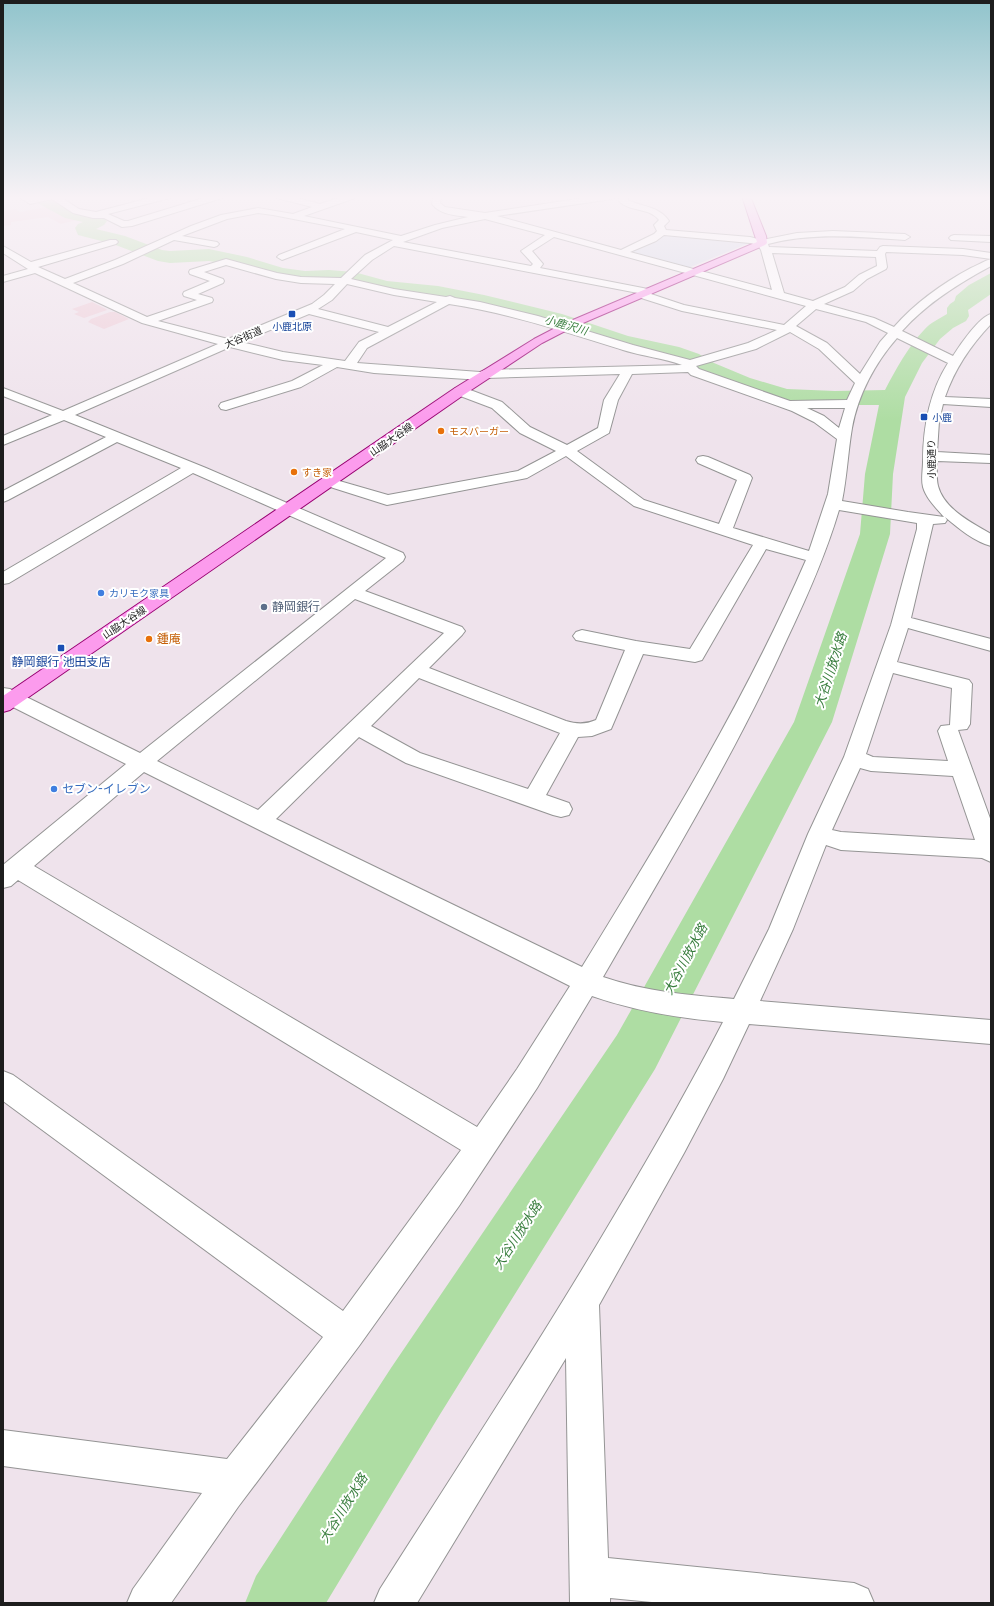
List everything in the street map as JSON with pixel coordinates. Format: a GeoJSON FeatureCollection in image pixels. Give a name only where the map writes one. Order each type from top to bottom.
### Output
{"type":"FeatureCollection","features":[{"type":"Feature","properties":{"kind":"main road","name":"山脇大谷線"},"geometry":{"type":"LineString","coordinates":[[6,699],[289,509],[460,391],[538,341],[698,271]]}},
{"type":"Feature","properties":{"kind":"street"},"geometry":{"type":"LineString","coordinates":[[3,279],[24,271]]}},
{"type":"Feature","properties":{"kind":"street"},"geometry":{"type":"LineString","coordinates":[[38,271],[146,320],[283,356],[374,369],[484,375],[628,371],[690,366],[752,346],[788,328],[814,305],[849,289],[863,276],[874,271]]}},
{"type":"Feature","properties":{"kind":"street"},"geometry":{"type":"LineString","coordinates":[[64,283],[99,271]]}},
{"type":"Feature","properties":{"kind":"street"},"geometry":{"type":"LineString","coordinates":[[146,320],[208,300],[188,294],[219,281],[194,272],[197,271]]}},
{"type":"Feature","properties":{"kind":"street"},"geometry":{"type":"LineString","coordinates":[[258,271],[276,276],[301,280],[348,278],[394,292],[450,300],[570,326],[629,348],[679,360],[705,376],[797,408],[819,419],[845,439]]}},
{"type":"Feature","properties":{"kind":"street","name":"大谷街道"},"geometry":{"type":"LineString","coordinates":[[3,441],[308,310],[326,300],[355,271]]}},
{"type":"Feature","properties":{"kind":"street"},"geometry":{"type":"LineString","coordinates":[[538,271],[645,293],[682,308],[788,328],[811,338],[823,346],[862,382]]}},
{"type":"Feature","properties":{"kind":"street"},"geometry":{"type":"LineString","coordinates":[[691,271],[870,320],[954,361]]}},
{"type":"Feature","properties":{"kind":"street"},"geometry":{"type":"LineString","coordinates":[[771,271],[779,295]]}},
{"type":"Feature","properties":{"kind":"street"},"geometry":{"type":"LineString","coordinates":[[147,1603],[235,1480],[347,1334],[482,1146],[555,1037],[705,780],[773,649],[814,557],[833,504],[847,422],[852,404],[877,353],[895,331],[919,308],[956,280],[974,271]]}},
{"type":"Feature","properties":{"kind":"street"},"geometry":{"type":"LineString","coordinates":[[349,365],[363,345],[389,330],[450,300]]}},
{"type":"Feature","properties":{"kind":"street"},"geometry":{"type":"LineString","coordinates":[[308,310],[389,330]]}},
{"type":"Feature","properties":{"kind":"street","name":"小鹿通り"},"geometry":{"type":"LineString","coordinates":[[991,317],[986,328],[954,361],[937,400],[931,421],[929,456],[931,489],[942,507],[957,520],[991,541]]}},
{"type":"Feature","properties":{"kind":"street"},"geometry":{"type":"LineString","coordinates":[[226,406],[291,387],[336,363]]}},
{"type":"Feature","properties":{"kind":"street"},"geometry":{"type":"LineString","coordinates":[[328,482],[387,500],[522,475],[604,430],[611,400],[628,371]]}},
{"type":"Feature","properties":{"kind":"street"},"geometry":{"type":"LineString","coordinates":[[460,391],[497,405],[525,430],[568,451],[640,503],[762,543],[814,557]]}},
{"type":"Feature","properties":{"kind":"street"},"geometry":{"type":"LineString","coordinates":[[3,392],[65,415],[192,468],[397,557],[141,763],[10,873],[482,1146]]}},
{"type":"Feature","properties":{"kind":"street"},"geometry":{"type":"LineString","coordinates":[[937,400],[991,403]]}},
{"type":"Feature","properties":{"kind":"street"},"geometry":{"type":"LineString","coordinates":[[785,404],[852,404]]}},
{"type":"Feature","properties":{"kind":"street"},"geometry":{"type":"LineString","coordinates":[[3,497],[116,437]]}},
{"type":"Feature","properties":{"kind":"street"},"geometry":{"type":"LineString","coordinates":[[929,456],[991,459]]}},
{"type":"Feature","properties":{"kind":"street"},"geometry":{"type":"LineString","coordinates":[[703,460],[745,478],[724,531]]}},
{"type":"Feature","properties":{"kind":"street"},"geometry":{"type":"LineString","coordinates":[[4,577],[192,468]]}},
{"type":"Feature","properties":{"kind":"street"},"geometry":{"type":"LineString","coordinates":[[833,504],[917,518],[957,520]]}},
{"type":"Feature","properties":{"kind":"street"},"geometry":{"type":"LineString","coordinates":[[394,1603],[582,1302],[674,1143],[713,1070],[781,929],[819,834],[854,757],[902,621],[925,529],[917,518]]}},
{"type":"Feature","properties":{"kind":"street"},"geometry":{"type":"LineString","coordinates":[[582,636],[636,647],[695,656],[762,543]]}},
{"type":"Feature","properties":{"kind":"street"},"geometry":{"type":"LineString","coordinates":[[260,821],[456,631],[352,592]]}},
{"type":"Feature","properties":{"kind":"street"},"geometry":{"type":"LineString","coordinates":[[902,621],[991,645]]}},
{"type":"Feature","properties":{"kind":"street"},"geometry":{"type":"LineString","coordinates":[[416,670],[559,726],[578,731],[593,730],[604,724],[636,647]]}},
{"type":"Feature","properties":{"kind":"street"},"geometry":{"type":"LineString","coordinates":[[819,834],[841,841],[990,851],[962,769],[954,728],[962,684],[886,665]]}},
{"type":"Feature","properties":{"kind":"street"},"geometry":{"type":"LineString","coordinates":[[6,699],[141,763],[587,982],[613,993],[654,1002],[687,1007],[991,1032]]}},
{"type":"Feature","properties":{"kind":"street"},"geometry":{"type":"LineString","coordinates":[[357,727],[413,758],[561,809]]}},
{"type":"Feature","properties":{"kind":"street"},"geometry":{"type":"LineString","coordinates":[[533,799],[572,730]]}},
{"type":"Feature","properties":{"kind":"street"},"geometry":{"type":"LineString","coordinates":[[854,757],[871,764],[962,769]]}},
{"type":"Feature","properties":{"kind":"street"},"geometry":{"type":"LineString","coordinates":[[3,1084],[347,1334]]}},
{"type":"Feature","properties":{"kind":"street"},"geometry":{"type":"LineString","coordinates":[[582,1302],[590,1590],[854,1603]]}},
{"type":"Feature","properties":{"kind":"street"},"geometry":{"type":"LineString","coordinates":[[3,1448],[235,1480]]}},
{"type":"Feature","properties":{"kind":"shaded area"},"geometry":{"type":"Polygon","coordinates":[[[991,273],[991,288],[969,302],[963,309],[964,314],[959,323],[942,328],[934,333],[936,324],[954,316],[953,306],[956,296],[969,285],[991,273]]]}},
{"type":"Feature","properties":{"kind":"shaded area"},"geometry":{"type":"Polygon","coordinates":[[[92,302],[107,310],[84,318],[74,314],[79,312],[72,309],[92,302]]]}},
{"type":"Feature","properties":{"kind":"shaded area"},"geometry":{"type":"Polygon","coordinates":[[[110,312],[115,312],[129,319],[104,329],[88,322],[91,319],[110,312]]]}},
{"type":"Feature","properties":{"kind":"waterway","name":"小鹿沢川"},"geometry":{"type":"LineString","coordinates":[[271,271],[281,274],[305,277],[329,276],[354,278],[386,287],[438,292],[484,301],[554,319],[623,342],[671,352],[691,359],[706,368],[741,383],[786,396],[835,398],[893,397]]}},
{"type":"Feature","properties":{"kind":"waterway","name":"大谷川放水路"},"geometry":{"type":"LineString","coordinates":[[893,397],[911,363],[932,334],[945,323],[958,316],[957,308],[991,285]]}},
{"type":"Feature","properties":{"kind":"waterway","name":"大谷川放水路"},"geometry":{"type":"LineString","coordinates":[[283,1603],[415,1392],[636,1052],[813,722],[875,534],[879,474],[893,397]]}},
{"type":"Feature","properties":{"kind":"place","name":"小鹿北原"},"geometry":{"type":"Point","coordinates":[292,314]}},
{"type":"Feature","properties":{"kind":"place","name":"小鹿"},"geometry":{"type":"Point","coordinates":[924,417]}},
{"type":"Feature","properties":{"kind":"place","name":"モスバーガー"},"geometry":{"type":"Point","coordinates":[441,431]}},
{"type":"Feature","properties":{"kind":"place","name":"すき家"},"geometry":{"type":"Point","coordinates":[294,472]}},
{"type":"Feature","properties":{"kind":"place","name":"カリモク家具"},"geometry":{"type":"Point","coordinates":[101,593]}},
{"type":"Feature","properties":{"kind":"place","name":"静岡銀行"},"geometry":{"type":"Point","coordinates":[264,607]}},
{"type":"Feature","properties":{"kind":"place","name":"鍾庵"},"geometry":{"type":"Point","coordinates":[149,639]}},
{"type":"Feature","properties":{"kind":"place","name":"静岡銀行 池田支店"},"geometry":{"type":"Point","coordinates":[61,648]}},
{"type":"Feature","properties":{"kind":"place","name":"セブン-イレブン"},"geometry":{"type":"Point","coordinates":[54,789]}}]}
